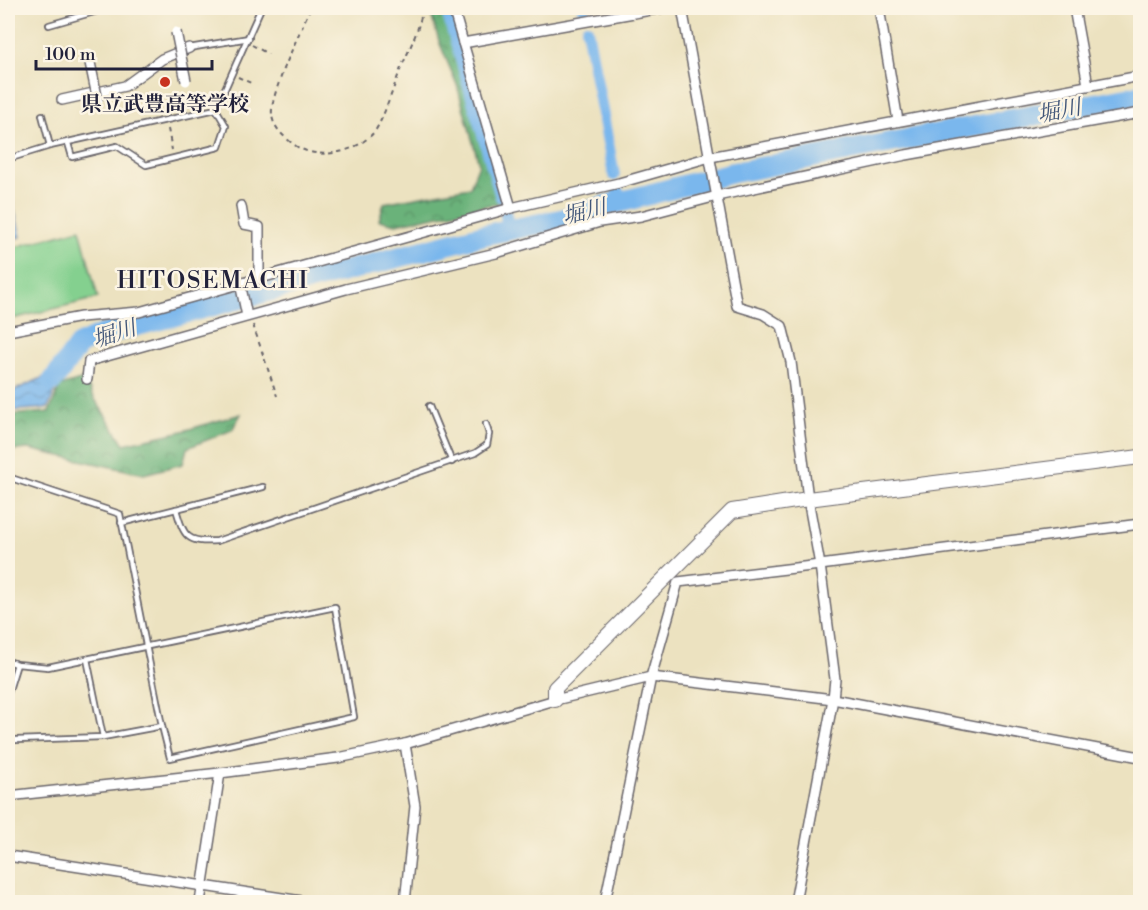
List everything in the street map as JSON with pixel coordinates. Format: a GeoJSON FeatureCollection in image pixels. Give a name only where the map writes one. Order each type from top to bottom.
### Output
{"type":"FeatureCollection","features":[{"type":"Feature","properties":{"kind":"street"},"geometry":{"type":"LineString","coordinates":[[453,8],[511,208]]}},
{"type":"Feature","properties":{"kind":"street"},"geometry":{"type":"LineString","coordinates":[[463,43],[662,8]]}},
{"type":"Feature","properties":{"kind":"street"},"geometry":{"type":"LineString","coordinates":[[682,8],[737,306],[763,314],[782,326],[791,362],[808,499],[820,566],[835,679],[795,903]]}},
{"type":"Feature","properties":{"kind":"street"},"geometry":{"type":"LineString","coordinates":[[879,8],[898,121]]}},
{"type":"Feature","properties":{"kind":"street"},"geometry":{"type":"LineString","coordinates":[[1074,8],[1088,85]]}},
{"type":"Feature","properties":{"kind":"street"},"geometry":{"type":"LineString","coordinates":[[176,32],[186,81]]}},
{"type":"Feature","properties":{"kind":"street"},"geometry":{"type":"LineString","coordinates":[[62,100],[124,86],[162,58],[189,48]]}},
{"type":"Feature","properties":{"kind":"street"},"geometry":{"type":"LineString","coordinates":[[88,53],[98,101]]}},
{"type":"Feature","properties":{"kind":"street"},"geometry":{"type":"LineString","coordinates":[[8,331],[81,317],[139,312],[511,208],[619,183],[710,157],[1140,76]]}},
{"type":"Feature","properties":{"kind":"street"},"geometry":{"type":"LineString","coordinates":[[87,379],[89,361],[247,316],[496,253],[600,222],[641,216],[717,196],[906,155],[1140,113]]}},
{"type":"Feature","properties":{"kind":"street"},"geometry":{"type":"LineString","coordinates":[[241,206],[244,224],[259,227],[259,278]]}},
{"type":"Feature","properties":{"kind":"street"},"geometry":{"type":"LineString","coordinates":[[240,283],[247,316]]}},
{"type":"Feature","properties":{"kind":"street"},"geometry":{"type":"LineString","coordinates":[[555,700],[555,688],[732,511],[808,499],[1140,457]]}},
{"type":"Feature","properties":{"kind":"street"},"geometry":{"type":"LineString","coordinates":[[605,903],[651,677],[678,582],[820,566],[1140,524]]}},
{"type":"Feature","properties":{"kind":"street"},"geometry":{"type":"LineString","coordinates":[[8,796],[220,774],[338,758],[405,744],[555,700],[651,677],[833,699],[1140,757]]}},
{"type":"Feature","properties":{"kind":"street"},"geometry":{"type":"LineString","coordinates":[[405,744],[415,806],[405,903]]}},
{"type":"Feature","properties":{"kind":"street"},"geometry":{"type":"LineString","coordinates":[[200,903],[220,774]]}},
{"type":"Feature","properties":{"kind":"street"},"geometry":{"type":"LineString","coordinates":[[8,856],[308,903]]}},
{"type":"Feature","properties":{"kind":"lane"},"geometry":{"type":"LineString","coordinates":[[49,25],[108,8]]}},
{"type":"Feature","properties":{"kind":"lane"},"geometry":{"type":"LineString","coordinates":[[216,109],[261,8]]}},
{"type":"Feature","properties":{"kind":"lane"},"geometry":{"type":"LineString","coordinates":[[189,48],[248,40]]}},
{"type":"Feature","properties":{"kind":"lane"},"geometry":{"type":"LineString","coordinates":[[8,159],[50,146],[216,109]]}},
{"type":"Feature","properties":{"kind":"lane"},"geometry":{"type":"LineString","coordinates":[[68,142],[72,158],[117,146],[146,165],[219,147],[225,126],[216,109]]}},
{"type":"Feature","properties":{"kind":"lane"},"geometry":{"type":"LineString","coordinates":[[42,115],[50,146]]}},
{"type":"Feature","properties":{"kind":"lane"},"geometry":{"type":"LineString","coordinates":[[223,135],[230,139]]}},
{"type":"Feature","properties":{"kind":"lane"},"geometry":{"type":"LineString","coordinates":[[429,406],[452,462]]}},
{"type":"Feature","properties":{"kind":"lane"},"geometry":{"type":"LineString","coordinates":[[176,509],[182,530],[189,538],[200,542],[217,541],[476,453],[488,446],[489,434],[486,424]]}},
{"type":"Feature","properties":{"kind":"lane"},"geometry":{"type":"LineString","coordinates":[[8,477],[120,514],[145,646],[170,758],[354,717],[334,607],[145,646],[87,658],[48,667],[8,661]]}},
{"type":"Feature","properties":{"kind":"lane"},"geometry":{"type":"LineString","coordinates":[[121,523],[262,488]]}},
{"type":"Feature","properties":{"kind":"lane"},"geometry":{"type":"LineString","coordinates":[[87,658],[103,737]]}},
{"type":"Feature","properties":{"kind":"lane"},"geometry":{"type":"LineString","coordinates":[[8,693],[17,664]]}},
{"type":"Feature","properties":{"kind":"lane"},"geometry":{"type":"LineString","coordinates":[[8,739],[103,737],[162,726]]}},
{"type":"Feature","properties":{"kind":"path"},"geometry":{"type":"LineString","coordinates":[[310,8],[273,98],[272,116],[278,130],[292,143],[305,152],[321,155],[341,152],[362,143],[375,130],[407,53],[422,8]]}},
{"type":"Feature","properties":{"kind":"path"},"geometry":{"type":"LineString","coordinates":[[248,40],[268,54]]}},
{"type":"Feature","properties":{"kind":"path"},"geometry":{"type":"LineString","coordinates":[[233,74],[253,84]]}},
{"type":"Feature","properties":{"kind":"path"},"geometry":{"type":"LineString","coordinates":[[166,120],[173,158]]}},
{"type":"Feature","properties":{"kind":"path"},"geometry":{"type":"LineString","coordinates":[[247,316],[251,320],[277,396]]}},
{"type":"Feature","properties":{"kind":"green space"},"geometry":{"type":"Polygon","coordinates":[[[429,8],[445,8],[497,184],[499,203],[396,224],[379,220],[384,203],[470,187],[479,164],[457,85],[440,44],[429,8]]]}},
{"type":"Feature","properties":{"kind":"green space"},"geometry":{"type":"Polygon","coordinates":[[[80,229],[98,298],[8,320],[8,249],[80,229]]]}},
{"type":"Feature","properties":{"kind":"green space"},"geometry":{"type":"Polygon","coordinates":[[[84,379],[124,444],[183,431],[241,414],[232,430],[187,448],[183,464],[144,474],[28,449],[8,451],[8,415],[49,412],[60,386],[84,379]]]}},
{"type":"Feature","properties":{"kind":"water"},"geometry":{"type":"Polygon","coordinates":[[[8,195],[11,195],[21,237],[8,240],[8,195]]]}},
{"type":"Feature","properties":{"kind":"water"},"geometry":{"type":"Polygon","coordinates":[[[49,375],[55,391],[48,408],[8,411],[8,393],[49,375]]]}},
{"type":"Feature","properties":{"kind":"waterway"},"geometry":{"type":"LineString","coordinates":[[446,8],[501,197]]}},
{"type":"Feature","properties":{"kind":"waterway"},"geometry":{"type":"LineString","coordinates":[[587,29],[614,175]]}},
{"type":"Feature","properties":{"kind":"waterway","name":"堀川"},"geometry":{"type":"LineString","coordinates":[[52,382],[79,345],[101,335],[483,235],[563,219],[731,173],[1140,95]]}},
{"type":"Feature","properties":{"kind":"waterway"},"geometry":{"type":"LineString","coordinates":[[617,190],[622,202]]}},
{"type":"Feature","properties":{"kind":"waterway"},"geometry":{"type":"LineString","coordinates":[[506,215],[508,230]]}},
{"type":"Feature","properties":{"kind":"place","name":"県立武豊高等学校"},"geometry":{"type":"Point","coordinates":[165,82]}},
{"type":"Feature","properties":{"kind":"district","name":"HITOSEMACHI"},"geometry":{"type":"Point","coordinates":[213,280]}}]}
